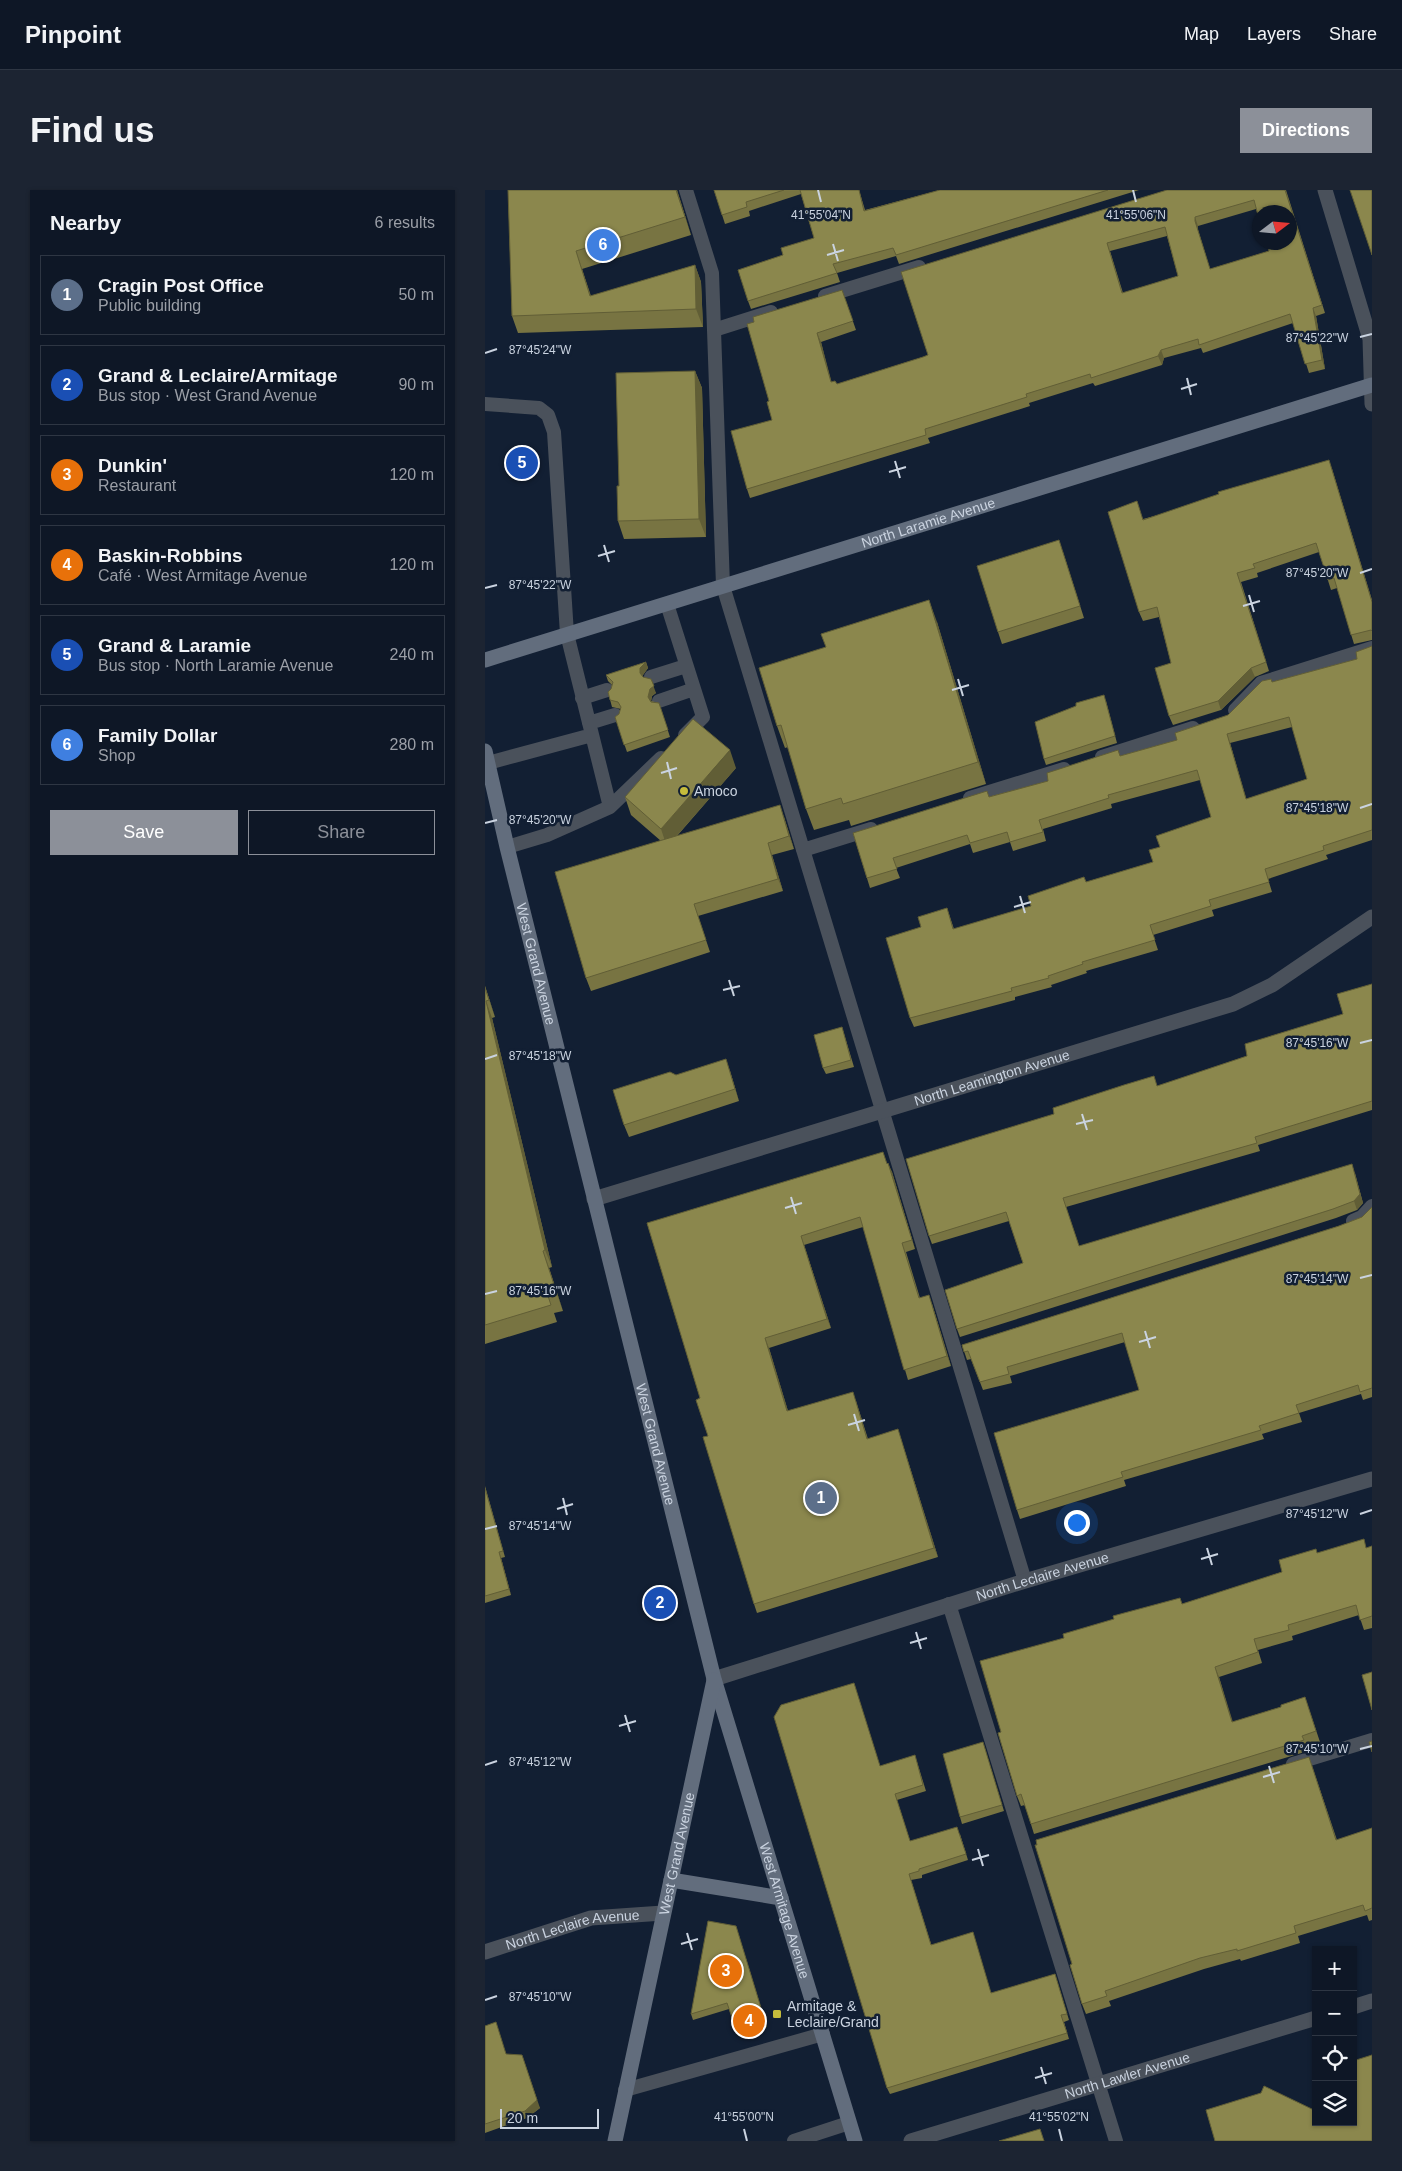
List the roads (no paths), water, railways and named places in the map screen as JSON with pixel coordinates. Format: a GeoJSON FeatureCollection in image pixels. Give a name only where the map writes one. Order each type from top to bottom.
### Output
{"type":"FeatureCollection","features":[{"type":"Feature","properties":{"kind":"main road","name":"North Laramie Avenue"},"geometry":{"type":"LineString","coordinates":[[485,660],[1371,385]]}},
{"type":"Feature","properties":{"kind":"main road","name":"West Grand Avenue"},"geometry":{"type":"LineString","coordinates":[[486,757],[714,1679],[615,2141]]}},
{"type":"Feature","properties":{"kind":"main road","name":"West Armitage Avenue"},"geometry":{"type":"LineString","coordinates":[[714,1679],[855,2141]]}},
{"type":"Feature","properties":{"kind":"main road"},"geometry":{"type":"LineString","coordinates":[[671,1880],[781,1898]]}},
{"type":"Feature","properties":{"kind":"street"},"geometry":{"type":"LineString","coordinates":[[1325,190],[1370,339],[1372,404]]}},
{"type":"Feature","properties":{"kind":"street","name":"North Leamington Avenue"},"geometry":{"type":"LineString","coordinates":[[594,1199],[1233,1004],[1272,986],[1372,917]]}},
{"type":"Feature","properties":{"kind":"street","name":"North Leclaire Avenue"},"geometry":{"type":"LineString","coordinates":[[714,1679],[949,1604],[1372,1479]]}},
{"type":"Feature","properties":{"kind":"street","name":"North Leclaire Avenue"},"geometry":{"type":"LineString","coordinates":[[485,1952],[591,1918],[663,1913]]}},
{"type":"Feature","properties":{"kind":"street"},"geometry":{"type":"LineString","coordinates":[[1357,2006],[1372,2001]]}},
{"type":"Feature","properties":{"kind":"street","name":"North Lawler Avenue"},"geometry":{"type":"LineString","coordinates":[[911,2141],[1312,2019]]}},
{"type":"Feature","properties":{"kind":"lane"},"geometry":{"type":"LineString","coordinates":[[685,190],[712,274],[723,586],[882,1111],[959,1347],[1025,1581]]}},
{"type":"Feature","properties":{"kind":"lane"},"geometry":{"type":"LineString","coordinates":[[809,301],[932,263]]}},
{"type":"Feature","properties":{"kind":"lane"},"geometry":{"type":"LineString","coordinates":[[714,330],[781,309]]}},
{"type":"Feature","properties":{"kind":"lane"},"geometry":{"type":"LineString","coordinates":[[485,404],[539,408],[548,415],[554,432],[567,634],[610,807]]}},
{"type":"Feature","properties":{"kind":"lane"},"geometry":{"type":"LineString","coordinates":[[507,848],[547,835],[610,807],[703,717],[667,604]]}},
{"type":"Feature","properties":{"kind":"lane"},"geometry":{"type":"LineString","coordinates":[[1226,718],[1261,682],[1372,648]]}},
{"type":"Feature","properties":{"kind":"lane"},"geometry":{"type":"LineString","coordinates":[[651,677],[686,666]]}},
{"type":"Feature","properties":{"kind":"lane"},"geometry":{"type":"LineString","coordinates":[[582,698],[607,690]]}},
{"type":"Feature","properties":{"kind":"lane"},"geometry":{"type":"LineString","coordinates":[[659,701],[695,690]]}},
{"type":"Feature","properties":{"kind":"lane"},"geometry":{"type":"LineString","coordinates":[[486,757],[590,729],[615,715]]}},
{"type":"Feature","properties":{"kind":"lane"},"geometry":{"type":"LineString","coordinates":[[954,803],[1207,724]]}},
{"type":"Feature","properties":{"kind":"lane"},"geometry":{"type":"LineString","coordinates":[[803,850],[888,823]]}},
{"type":"Feature","properties":{"kind":"lane"},"geometry":{"type":"LineString","coordinates":[[1339,1226],[1362,1217],[1372,1206]]}},
{"type":"Feature","properties":{"kind":"lane"},"geometry":{"type":"LineString","coordinates":[[949,1604],[1030,1844],[1116,2141]]}},
{"type":"Feature","properties":{"kind":"lane"},"geometry":{"type":"LineString","coordinates":[[1278,1768],[1372,1740]]}},
{"type":"Feature","properties":{"kind":"lane"},"geometry":{"type":"LineString","coordinates":[[625,2090],[823,2034]]}},
{"type":"Feature","properties":{"kind":"lane"},"geometry":{"type":"LineString","coordinates":[[794,2141],[849,2123]]}},
{"type":"Feature","properties":{"kind":"place","name":"Family Dollar"},"geometry":{"type":"Point","coordinates":[603,245]}},
{"type":"Feature","properties":{"kind":"place","name":"Grand & Laramie"},"geometry":{"type":"Point","coordinates":[522,463]}},
{"type":"Feature","properties":{"kind":"place","name":"Amoco"},"geometry":{"type":"Point","coordinates":[684,791]}},
{"type":"Feature","properties":{"kind":"place","name":"Cragin Post Office"},"geometry":{"type":"Point","coordinates":[821,1498]}},
{"type":"Feature","properties":{"kind":"place","name":"Grand & Leclaire/Armitage"},"geometry":{"type":"Point","coordinates":[660,1603]}},
{"type":"Feature","properties":{"kind":"place","name":"Dunkin'"},"geometry":{"type":"Point","coordinates":[726,1971]}},
{"type":"Feature","properties":{"kind":"place","name":"Armitage & Leclaire/Grand"},"geometry":{"type":"Point","coordinates":[777,2014]}},
{"type":"Feature","properties":{"kind":"place","name":"Baskin-Robbins"},"geometry":{"type":"Point","coordinates":[749,2021]}}]}
